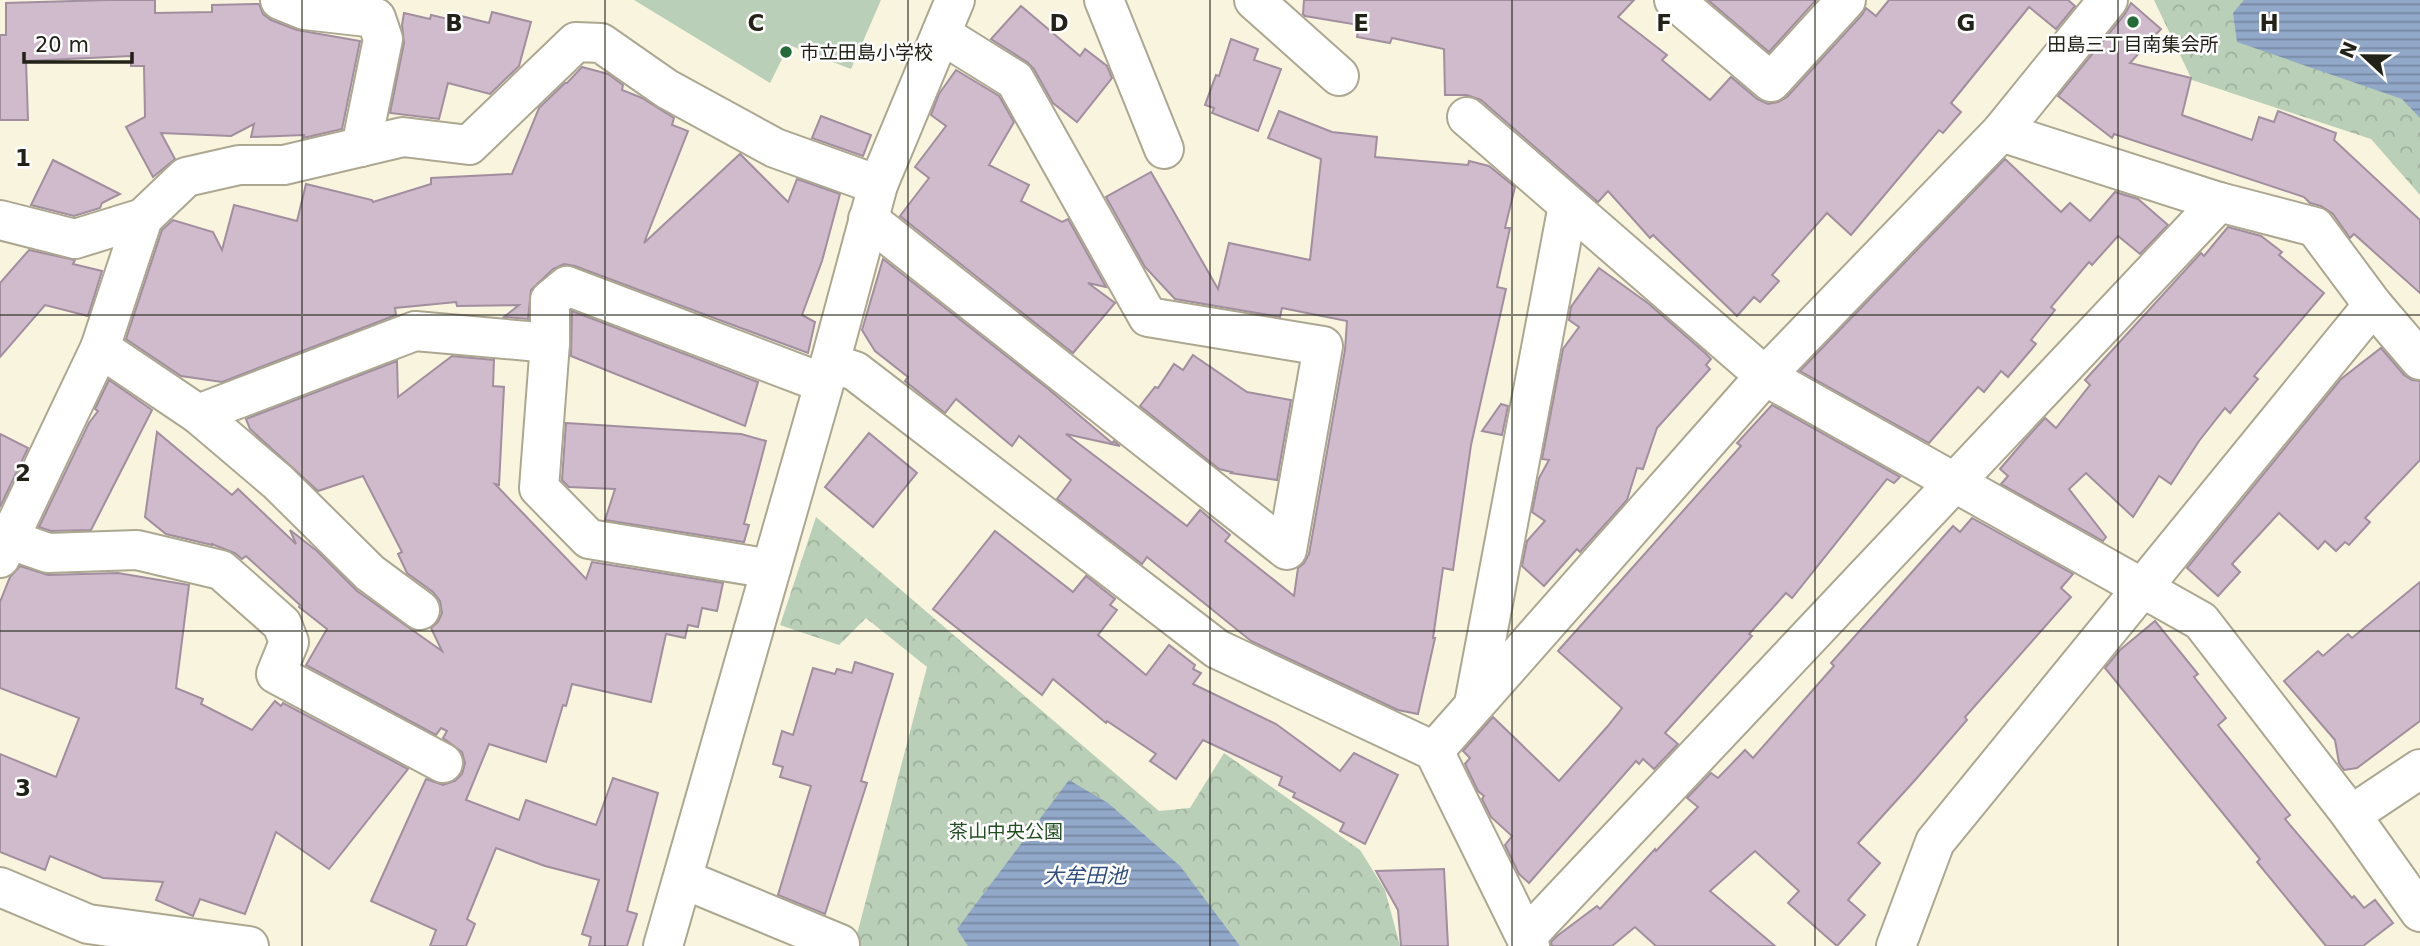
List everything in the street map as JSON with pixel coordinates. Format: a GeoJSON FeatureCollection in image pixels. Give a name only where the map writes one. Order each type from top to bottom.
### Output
{"type":"FeatureCollection","features":[{"type":"Feature","properties":{"kind":"street"},"geometry":{"type":"LineString","coordinates":[[280,0],[306,10],[376,18],[383,39],[361,147]]}},
{"type":"Feature","properties":{"kind":"street"},"geometry":{"type":"LineString","coordinates":[[1104,0],[1164,149]]}},
{"type":"Feature","properties":{"kind":"street"},"geometry":{"type":"LineString","coordinates":[[1254,0],[1339,76]]}},
{"type":"Feature","properties":{"kind":"street"},"geometry":{"type":"LineString","coordinates":[[1674,0],[1771,82],[1846,0]]}},
{"type":"Feature","properties":{"kind":"street"},"geometry":{"type":"LineString","coordinates":[[1434,751],[1765,376],[2001,132],[2103,2]]}},
{"type":"Feature","properties":{"kind":"street"},"geometry":{"type":"LineString","coordinates":[[0,220],[75,239],[143,218],[186,177],[239,165],[284,166],[403,137],[469,145],[576,41],[601,43],[667,89],[873,202],[1287,550],[1322,346],[1148,317],[1015,79],[948,17],[873,202],[827,373],[663,946]]}},
{"type":"Feature","properties":{"kind":"street"},"geometry":{"type":"LineString","coordinates":[[1467,117],[1765,376],[2200,621],[2351,815],[2420,912]]}},
{"type":"Feature","properties":{"kind":"street"},"geometry":{"type":"LineString","coordinates":[[2001,132],[2219,202],[2315,228],[2373,305],[2420,360]]}},
{"type":"Feature","properties":{"kind":"street"},"geometry":{"type":"LineString","coordinates":[[771,569],[589,539],[539,488],[550,343],[550,300],[567,286],[827,373],[855,371],[1217,649],[1434,751],[1528,941],[1953,482],[2219,202]]}},
{"type":"Feature","properties":{"kind":"street"},"geometry":{"type":"LineString","coordinates":[[1474,706],[1568,205]]}},
{"type":"Feature","properties":{"kind":"street"},"geometry":{"type":"LineString","coordinates":[[143,218],[100,348],[4,548],[48,553],[137,550],[221,570],[282,624],[289,642],[276,674],[443,763]]}},
{"type":"Feature","properties":{"kind":"street"},"geometry":{"type":"LineString","coordinates":[[1896,946],[1935,842],[2373,305]]}},
{"type":"Feature","properties":{"kind":"street"},"geometry":{"type":"LineString","coordinates":[[198,414],[415,331],[550,343]]}},
{"type":"Feature","properties":{"kind":"street"},"geometry":{"type":"LineString","coordinates":[[100,348],[198,414],[278,482],[370,573],[420,610]]}},
{"type":"Feature","properties":{"kind":"street"},"geometry":{"type":"LineString","coordinates":[[2351,815],[2420,769]]}},
{"type":"Feature","properties":{"kind":"street"},"geometry":{"type":"LineString","coordinates":[[683,879],[840,944],[839,946]]}},
{"type":"Feature","properties":{"kind":"street"},"geometry":{"type":"LineString","coordinates":[[0,887],[88,924],[249,946]]}},
{"type":"Feature","properties":{"kind":"green space"},"geometry":{"type":"Polygon","coordinates":[[[634,0],[881,0],[851,69],[789,45],[770,83],[634,0]]]}},
{"type":"Feature","properties":{"kind":"green space"},"geometry":{"type":"Polygon","coordinates":[[[2154,0],[2420,0],[2420,195],[2371,139],[2192,80],[2154,0]]]}},
{"type":"Feature","properties":{"kind":"green space","name":"茶山中央公園"},"geometry":{"type":"Polygon","coordinates":[[[816,517],[1159,811],[1190,808],[1224,753],[1360,850],[1385,890],[1400,946],[858,946],[855,942],[927,667],[866,618],[839,645],[780,625],[816,517]]]}},
{"type":"Feature","properties":{"kind":"water"},"geometry":{"type":"Polygon","coordinates":[[[2244,0],[2420,0],[2420,118],[2402,99],[2237,42],[2233,13],[2244,0]]]}},
{"type":"Feature","properties":{"kind":"water","name":"大牟田池"},"geometry":{"type":"Polygon","coordinates":[[[1069,780],[1108,803],[1180,866],[1240,946],[968,946],[957,929],[1069,780]]]}},
{"type":"Feature","properties":{"kind":"building"},"geometry":{"type":"Polygon","coordinates":[[[155,0],[155,13],[212,12],[212,5],[259,4],[263,14],[271,20],[297,30],[360,41],[342,129],[303,138],[304,135],[251,137],[254,124],[231,136],[161,133],[175,159],[153,177],[126,127],[145,117],[144,66],[131,66],[131,56],[26,61],[28,120],[0,120],[0,35],[6,35],[6,3],[155,0]]]}},
{"type":"Feature","properties":{"kind":"building"},"geometry":{"type":"Polygon","coordinates":[[[1304,0],[1634,0],[1618,17],[1667,55],[1662,60],[1710,100],[1731,77],[1757,99],[1768,104],[1787,97],[1866,8],[1876,16],[1889,0],[2068,0],[2075,6],[2056,29],[2029,7],[1951,103],[1961,112],[1943,133],[1939,130],[1851,235],[1827,213],[1772,275],[1779,281],[1760,302],[1754,297],[1737,316],[1653,235],[1650,238],[1608,191],[1598,202],[1481,100],[1467,95],[1445,95],[1444,49],[1392,38],[1390,43],[1357,37],[1359,25],[1305,16],[1304,0]]]}},
{"type":"Feature","properties":{"kind":"building"},"geometry":{"type":"Polygon","coordinates":[[[1708,0],[1816,0],[1769,52],[1708,0]]]}},
{"type":"Feature","properties":{"kind":"building"},"geometry":{"type":"Polygon","coordinates":[[[2131,3],[2161,29],[2130,63],[2191,78],[2182,115],[2252,140],[2259,117],[2274,122],[2278,111],[2336,133],[2334,140],[2420,220],[2420,293],[2354,234],[2350,238],[2333,214],[2321,206],[2310,203],[2304,197],[2114,134],[2112,138],[2058,96],[2131,3]]]}},
{"type":"Feature","properties":{"kind":"building"},"geometry":{"type":"Polygon","coordinates":[[[1021,6],[1080,56],[1085,49],[1107,66],[1112,78],[1077,122],[1053,103],[1034,69],[1027,62],[991,39],[1021,6]]]}},
{"type":"Feature","properties":{"kind":"building"},"geometry":{"type":"Polygon","coordinates":[[[492,12],[531,22],[519,66],[490,94],[448,83],[439,119],[390,113],[404,43],[404,13],[430,19],[431,15],[448,19],[449,13],[489,23],[492,12]]]}},
{"type":"Feature","properties":{"kind":"building"},"geometry":{"type":"Polygon","coordinates":[[[1231,39],[1258,49],[1254,60],[1281,69],[1258,131],[1212,113],[1214,108],[1205,105],[1216,75],[1219,76],[1231,39]]]}},
{"type":"Feature","properties":{"kind":"building"},"geometry":{"type":"Polygon","coordinates":[[[582,67],[608,74],[623,85],[622,90],[642,98],[674,118],[672,125],[688,131],[644,243],[740,154],[788,202],[797,179],[840,194],[822,261],[802,315],[815,322],[808,353],[564,264],[553,269],[531,290],[528,319],[504,317],[519,305],[457,306],[456,302],[395,308],[396,315],[222,382],[181,376],[126,339],[162,230],[173,220],[213,232],[222,250],[234,205],[297,221],[306,184],[373,202],[431,184],[431,178],[512,174],[539,108],[582,67]]]}},
{"type":"Feature","properties":{"kind":"building"},"geometry":{"type":"Polygon","coordinates":[[[956,70],[999,96],[1014,122],[989,165],[1029,185],[1021,201],[1062,222],[1068,219],[1106,287],[1088,283],[1115,303],[1073,353],[900,216],[929,178],[915,167],[946,126],[931,115],[939,94],[956,70]]]}},
{"type":"Feature","properties":{"kind":"building"},"geometry":{"type":"Polygon","coordinates":[[[1279,111],[1332,132],[1377,137],[1375,157],[1468,165],[1469,161],[1489,166],[1515,187],[1505,228],[1510,228],[1497,287],[1506,289],[1471,445],[1453,570],[1443,568],[1435,638],[1418,714],[1398,710],[1251,641],[1147,557],[1142,564],[1057,499],[1071,480],[1019,436],[1012,446],[956,399],[945,413],[905,381],[908,377],[875,351],[862,330],[883,259],[1047,388],[1112,443],[1114,441],[1120,446],[1066,434],[1187,526],[1200,510],[1230,535],[1225,541],[1294,596],[1298,568],[1309,554],[1345,350],[1347,321],[1282,308],[1280,317],[1175,299],[1145,267],[1106,197],[1151,172],[1218,289],[1229,243],[1310,260],[1321,159],[1268,138],[1279,111]]]}},
{"type":"Feature","properties":{"kind":"building"},"geometry":{"type":"Polygon","coordinates":[[[821,116],[871,135],[863,156],[812,138],[821,116]]]}},
{"type":"Feature","properties":{"kind":"building"},"geometry":{"type":"Polygon","coordinates":[[[2005,159],[2061,212],[2070,203],[2090,221],[2115,192],[2138,199],[2168,225],[2140,254],[2118,236],[2092,265],[2089,262],[2051,307],[2055,310],[2031,340],[2036,344],[2008,377],[2001,371],[1984,392],[1978,387],[1929,443],[1800,371],[2005,159]]]}},
{"type":"Feature","properties":{"kind":"building"},"geometry":{"type":"Polygon","coordinates":[[[53,160],[120,194],[102,203],[100,208],[74,216],[31,205],[53,160]]]}},
{"type":"Feature","properties":{"kind":"building"},"geometry":{"type":"Polygon","coordinates":[[[2228,227],[2261,236],[2282,252],[2279,255],[2324,293],[2254,376],[2258,379],[2230,413],[2225,408],[2171,484],[2159,476],[2133,517],[2086,473],[2069,489],[2106,537],[2103,541],[2001,484],[2008,476],[2000,469],[2025,440],[2045,418],[2056,428],[2090,385],[2085,380],[2201,253],[2204,256],[2228,227]]]}},
{"type":"Feature","properties":{"kind":"building"},"geometry":{"type":"Polygon","coordinates":[[[29,250],[75,260],[73,264],[102,271],[88,316],[45,305],[0,357],[0,283],[29,250]]]}},
{"type":"Feature","properties":{"kind":"building"},"geometry":{"type":"Polygon","coordinates":[[[1599,268],[1649,304],[1705,353],[1711,359],[1706,365],[1710,369],[1657,428],[1643,469],[1637,468],[1627,500],[1580,552],[1577,549],[1544,586],[1522,566],[1527,541],[1545,521],[1532,512],[1539,478],[1549,460],[1542,459],[1563,349],[1579,327],[1569,320],[1571,307],[1599,268]]]}},
{"type":"Feature","properties":{"kind":"building"},"geometry":{"type":"Polygon","coordinates":[[[572,311],[758,382],[745,426],[571,356],[572,311]]]}},
{"type":"Feature","properties":{"kind":"building"},"geometry":{"type":"Polygon","coordinates":[[[2381,348],[2404,375],[2420,381],[2420,460],[2365,518],[2370,522],[2349,545],[2345,542],[2336,551],[2325,541],[2318,549],[2279,513],[2232,564],[2240,572],[2218,596],[2187,568],[2341,379],[2381,348]]]}},
{"type":"Feature","properties":{"kind":"building"},"geometry":{"type":"Polygon","coordinates":[[[1193,355],[1247,392],[1291,400],[1277,480],[1219,469],[1140,406],[1155,387],[1158,388],[1174,364],[1183,370],[1193,355]]]}},
{"type":"Feature","properties":{"kind":"building"},"geometry":{"type":"Polygon","coordinates":[[[452,356],[494,360],[493,386],[504,387],[499,485],[495,484],[586,579],[592,562],[723,583],[717,611],[702,608],[698,627],[688,625],[685,638],[666,634],[651,702],[572,684],[546,762],[489,744],[466,800],[519,820],[526,800],[596,825],[613,778],[658,793],[627,911],[637,914],[627,946],[589,946],[591,937],[582,934],[599,880],[545,866],[496,848],[467,919],[475,924],[466,946],[430,946],[436,930],[371,901],[426,779],[443,785],[455,781],[462,774],[465,763],[462,752],[443,738],[447,731],[441,728],[436,735],[306,665],[327,629],[299,607],[300,605],[246,556],[242,559],[235,553],[212,544],[166,534],[145,517],[157,432],[232,495],[238,489],[296,544],[290,530],[317,551],[357,591],[442,651],[431,628],[442,613],[440,601],[433,592],[407,573],[398,554],[402,552],[363,476],[318,491],[250,429],[246,419],[397,361],[398,397],[452,356]]]}},
{"type":"Feature","properties":{"kind":"building"},"geometry":{"type":"Polygon","coordinates":[[[109,380],[152,410],[91,530],[51,531],[39,527],[89,423],[98,411],[95,409],[109,380]]]}},
{"type":"Feature","properties":{"kind":"building"},"geometry":{"type":"Polygon","coordinates":[[[1501,404],[1508,406],[1502,435],[1482,431],[1501,404]]]}},
{"type":"Feature","properties":{"kind":"building"},"geometry":{"type":"Polygon","coordinates":[[[1772,405],[1900,477],[1894,483],[1887,479],[1792,598],[1786,593],[1749,634],[1752,636],[1665,733],[1678,744],[1654,769],[1643,759],[1639,764],[1636,761],[1529,883],[1519,874],[1505,845],[1512,836],[1491,817],[1482,799],[1484,796],[1478,791],[1465,764],[1470,758],[1463,751],[1493,717],[1559,781],[1622,708],[1558,651],[1741,446],[1737,443],[1772,405]]]}},
{"type":"Feature","properties":{"kind":"building"},"geometry":{"type":"Polygon","coordinates":[[[566,423],[741,434],[766,441],[744,524],[749,525],[744,542],[605,520],[615,489],[569,487],[562,480],[566,423]]]}},
{"type":"Feature","properties":{"kind":"building"},"geometry":{"type":"Polygon","coordinates":[[[869,433],[917,473],[873,527],[825,487],[869,433]]]}},
{"type":"Feature","properties":{"kind":"building"},"geometry":{"type":"Polygon","coordinates":[[[0,434],[28,448],[0,507],[0,434]]]}},
{"type":"Feature","properties":{"kind":"building"},"geometry":{"type":"Polygon","coordinates":[[[1972,518],[2073,574],[2061,588],[2071,597],[1858,843],[1880,863],[1848,900],[1865,915],[1837,946],[1788,903],[1799,891],[1755,851],[1710,891],[1775,946],[1656,946],[1635,927],[1612,946],[1552,946],[1551,942],[1557,936],[1597,906],[1600,909],[1698,807],[1687,798],[1711,773],[1718,778],[1745,750],[1753,758],[1834,666],[1831,663],[1953,526],[1960,532],[1972,518]]]}},
{"type":"Feature","properties":{"kind":"building"},"geometry":{"type":"Polygon","coordinates":[[[995,531],[1073,592],[1086,576],[1115,599],[1110,605],[1117,610],[1098,635],[1146,675],[1169,645],[1195,665],[1193,669],[1201,673],[1193,684],[1276,724],[1340,771],[1354,753],[1398,775],[1365,844],[1340,831],[1344,823],[1293,797],[1295,793],[1279,785],[1282,777],[1203,740],[1176,779],[1150,761],[1156,754],[1107,721],[1106,723],[1053,679],[1042,695],[933,609],[995,531]]]}},
{"type":"Feature","properties":{"kind":"building"},"geometry":{"type":"Polygon","coordinates":[[[20,566],[48,575],[118,573],[189,585],[176,688],[203,699],[201,704],[252,730],[275,701],[281,706],[283,703],[408,769],[329,869],[276,832],[245,914],[200,899],[193,916],[156,900],[163,882],[103,878],[50,856],[45,870],[0,852],[0,754],[56,777],[79,718],[0,688],[0,602],[10,577],[20,566]]]}},
{"type":"Feature","properties":{"kind":"building"},"geometry":{"type":"Polygon","coordinates":[[[2420,582],[2420,721],[2357,768],[2344,770],[2339,763],[2335,740],[2284,681],[2318,651],[2323,656],[2348,634],[2352,638],[2420,582]]]}},
{"type":"Feature","properties":{"kind":"building"},"geometry":{"type":"Polygon","coordinates":[[[2155,621],[2198,674],[2194,677],[2226,718],[2218,725],[2290,815],[2285,819],[2352,898],[2354,896],[2364,908],[2375,900],[2393,923],[2363,946],[2326,946],[2257,862],[2260,859],[2105,668],[2120,650],[2155,621]]]}},
{"type":"Feature","properties":{"kind":"building"},"geometry":{"type":"Polygon","coordinates":[[[855,662],[893,674],[861,781],[867,783],[825,914],[778,895],[811,786],[780,777],[783,767],[773,764],[782,731],[793,735],[813,668],[835,674],[837,669],[852,673],[855,662]]]}},
{"type":"Feature","properties":{"kind":"building"},"geometry":{"type":"Polygon","coordinates":[[[1444,869],[1448,946],[1401,946],[1398,910],[1376,871],[1444,869]]]}},
{"type":"Feature","properties":{"kind":"place","name":"田島三丁目南集会所"},"geometry":{"type":"Point","coordinates":[2133,22]}},
{"type":"Feature","properties":{"kind":"place","name":"市立田島小学校"},"geometry":{"type":"Point","coordinates":[786,52]}}]}
